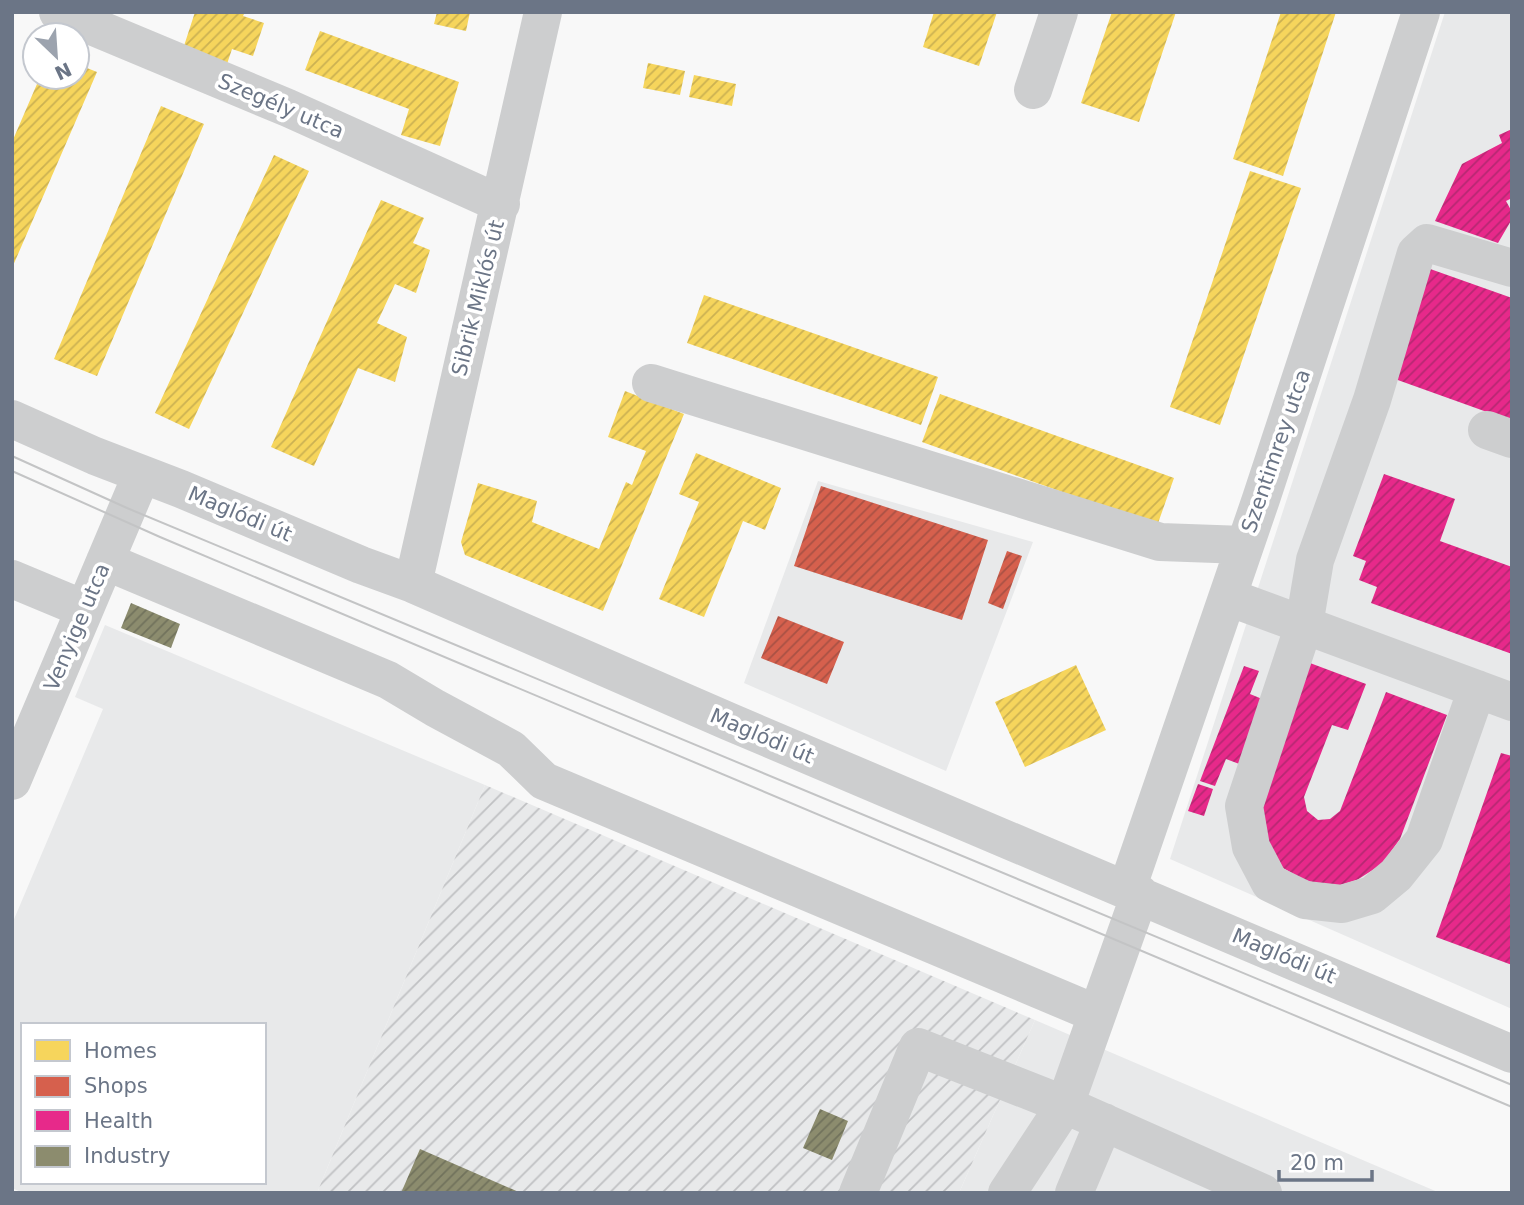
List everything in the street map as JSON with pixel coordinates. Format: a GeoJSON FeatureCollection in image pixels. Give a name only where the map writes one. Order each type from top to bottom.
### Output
{"type":"FeatureCollection","features":[{"type":"Feature","properties":{"kind":"street","name":"Szegély utca"},"geometry":{"type":"LineString","coordinates":[[58,12],[288,108],[501,204]]}},
{"type":"Feature","properties":{"kind":"street","name":"Sibrik Miklós út"},"geometry":{"type":"LineString","coordinates":[[413,584],[543,12]]}},
{"type":"Feature","properties":{"kind":"street"},"geometry":{"type":"LineString","coordinates":[[1033,90],[1059,12]]}},
{"type":"Feature","properties":{"kind":"street","name":"Szentimrey utca"},"geometry":{"type":"LineString","coordinates":[[1007,1193],[1065,1105],[1097,1014],[1227,597],[1421,12]]}},
{"type":"Feature","properties":{"kind":"street"},"geometry":{"type":"LineString","coordinates":[[1476,690],[1423,841],[1396,875],[1372,895],[1342,904],[1305,900],[1270,883],[1251,847],[1244,806],[1304,625],[1315,560],[1372,400],[1416,253],[1427,243],[1512,268]]}},
{"type":"Feature","properties":{"kind":"street"},"geometry":{"type":"LineString","coordinates":[[651,383],[1160,542],[1244,545]]}},
{"type":"Feature","properties":{"kind":"street","name":"Maglódi út"},"geometry":{"type":"LineString","coordinates":[[12,419],[95,456],[413,584],[730,722],[1512,1054]]}},
{"type":"Feature","properties":{"kind":"street","name":"Venyige utca"},"geometry":{"type":"LineString","coordinates":[[12,781],[142,474]]}},
{"type":"Feature","properties":{"kind":"street"},"geometry":{"type":"LineString","coordinates":[[105,561],[388,680],[511,749],[544,781],[1097,1014]]}},
{"type":"Feature","properties":{"kind":"street"},"geometry":{"type":"LineString","coordinates":[[12,579],[84,609]]}},
{"type":"Feature","properties":{"kind":"street"},"geometry":{"type":"LineString","coordinates":[[1227,597],[1512,702]]}},
{"type":"Feature","properties":{"kind":"street"},"geometry":{"type":"LineString","coordinates":[[858,1193],[918,1047],[1065,1105],[1263,1193]]}},
{"type":"Feature","properties":{"kind":"street"},"geometry":{"type":"LineString","coordinates":[[1074,1193],[1104,1122]]}},
{"type":"Feature","properties":{"kind":"shaded area"},"geometry":{"type":"Polygon","coordinates":[[[1445,12],[1512,12],[1512,1009],[1170,859],[1445,12]]]}},
{"type":"Feature","properties":{"kind":"shaded area"},"geometry":{"type":"Polygon","coordinates":[[[818,481],[1033,542],[946,771],[744,683],[818,481]]]}},
{"type":"Feature","properties":{"kind":"shaded area"},"geometry":{"type":"Polygon","coordinates":[[[105,625],[485,785],[317,1193],[23,1193],[12,1188],[12,924],[103,709],[75,697],[105,625]]]}},
{"type":"Feature","properties":{"kind":"shaded area"},"geometry":{"type":"Polygon","coordinates":[[[485,785],[1035,1020],[959,1193],[317,1193],[485,785]]]}},
{"type":"Feature","properties":{"kind":"shaded area"},"geometry":{"type":"Polygon","coordinates":[[[1035,1020],[1440,1193],[959,1193],[1035,1020]]]}},
{"type":"Feature","properties":{"kind":"building: Homes"},"geometry":{"type":"Polygon","coordinates":[[[195,12],[245,12],[243,16],[264,23],[253,56],[232,49],[227,64],[183,49],[195,12]]]}},
{"type":"Feature","properties":{"kind":"building: Homes"},"geometry":{"type":"Polygon","coordinates":[[[437,12],[470,12],[466,31],[434,24],[437,12]]]}},
{"type":"Feature","properties":{"kind":"building: Homes"},"geometry":{"type":"Polygon","coordinates":[[[934,12],[997,12],[979,66],[923,47],[934,12]]]}},
{"type":"Feature","properties":{"kind":"building: Homes"},"geometry":{"type":"Polygon","coordinates":[[[1112,12],[1176,12],[1139,122],[1081,103],[1112,12]]]}},
{"type":"Feature","properties":{"kind":"building: Homes"},"geometry":{"type":"Polygon","coordinates":[[[1281,12],[1336,12],[1283,176],[1233,159],[1281,12]]]}},
{"type":"Feature","properties":{"kind":"building: Homes"},"geometry":{"type":"Polygon","coordinates":[[[320,31],[459,82],[440,146],[401,135],[409,109],[305,70],[320,31]]]}},
{"type":"Feature","properties":{"kind":"building: Homes"},"geometry":{"type":"Polygon","coordinates":[[[648,63],[685,71],[680,95],[643,88],[648,63]]]}},
{"type":"Feature","properties":{"kind":"building: Homes"},"geometry":{"type":"Polygon","coordinates":[[[91,70],[97,72],[91,86],[91,70]]]}},
{"type":"Feature","properties":{"kind":"building: Homes"},"geometry":{"type":"Polygon","coordinates":[[[694,75],[736,84],[732,106],[689,97],[694,75]]]}},
{"type":"Feature","properties":{"kind":"building: Homes"},"geometry":{"type":"Polygon","coordinates":[[[34,91],[89,91],[12,268],[12,142],[34,91]]]}},
{"type":"Feature","properties":{"kind":"building: Homes"},"geometry":{"type":"Polygon","coordinates":[[[161,106],[204,124],[97,376],[54,359],[161,106]]]}},
{"type":"Feature","properties":{"kind":"building: Homes"},"geometry":{"type":"Polygon","coordinates":[[[274,155],[309,171],[189,429],[155,413],[274,155]]]}},
{"type":"Feature","properties":{"kind":"building: Homes"},"geometry":{"type":"Polygon","coordinates":[[[1250,171],[1301,188],[1220,425],[1170,407],[1250,171]]]}},
{"type":"Feature","properties":{"kind":"building: Homes"},"geometry":{"type":"Polygon","coordinates":[[[381,200],[424,218],[413,243],[430,250],[416,293],[395,284],[377,323],[407,337],[395,382],[358,368],[314,466],[271,447],[381,200]]]}},
{"type":"Feature","properties":{"kind":"building: Homes"},"geometry":{"type":"Polygon","coordinates":[[[704,295],[938,377],[921,425],[687,343],[704,295]]]}},
{"type":"Feature","properties":{"kind":"building: Homes"},"geometry":{"type":"Polygon","coordinates":[[[625,391],[684,414],[603,611],[465,555],[461,542],[478,483],[537,501],[532,522],[599,549],[626,482],[632,485],[646,451],[608,437],[625,391]]]}},
{"type":"Feature","properties":{"kind":"building: Homes"},"geometry":{"type":"Polygon","coordinates":[[[940,394],[1174,478],[1157,526],[922,442],[940,394]]]}},
{"type":"Feature","properties":{"kind":"building: Homes"},"geometry":{"type":"Polygon","coordinates":[[[696,453],[781,488],[765,530],[743,521],[704,617],[659,599],[699,502],[679,494],[696,453]]]}},
{"type":"Feature","properties":{"kind":"building: Homes"},"geometry":{"type":"Polygon","coordinates":[[[1076,665],[1106,730],[1025,767],[995,702],[1076,665]]]}},
{"type":"Feature","properties":{"kind":"building: Shops"},"geometry":{"type":"Polygon","coordinates":[[[821,486],[988,540],[962,620],[794,566],[821,486]]]}},
{"type":"Feature","properties":{"kind":"building: Shops"},"geometry":{"type":"Polygon","coordinates":[[[1007,551],[1022,556],[1003,609],[988,603],[1007,551]]]}},
{"type":"Feature","properties":{"kind":"building: Shops"},"geometry":{"type":"Polygon","coordinates":[[[778,616],[844,642],[827,684],[761,658],[778,616]]]}},
{"type":"Feature","properties":{"kind":"building: Health"},"geometry":{"type":"Polygon","coordinates":[[[1512,129],[1512,198],[1506,201],[1512,212],[1512,219],[1498,243],[1435,221],[1462,164],[1502,143],[1499,135],[1512,129]]]}},
{"type":"Feature","properties":{"kind":"building: Health"},"geometry":{"type":"Polygon","coordinates":[[[1419,265],[1512,298],[1512,421],[1381,374],[1419,265]]]}},
{"type":"Feature","properties":{"kind":"building: Health"},"geometry":{"type":"Polygon","coordinates":[[[1384,474],[1455,499],[1440,541],[1512,567],[1512,654],[1371,603],[1377,587],[1359,580],[1366,561],[1353,556],[1384,474]]]}},
{"type":"Feature","properties":{"kind":"building: Health"},"geometry":{"type":"Polygon","coordinates":[[[1310,663],[1366,684],[1348,730],[1332,725],[1304,797],[1307,811],[1318,820],[1330,819],[1340,811],[1386,692],[1447,715],[1400,839],[1382,864],[1357,880],[1334,887],[1304,880],[1283,868],[1265,844],[1259,816],[1310,663]]]}},
{"type":"Feature","properties":{"kind":"building: Health"},"geometry":{"type":"Polygon","coordinates":[[[1244,666],[1259,671],[1250,694],[1267,701],[1242,765],[1226,759],[1215,786],[1200,781],[1244,666]]]}},
{"type":"Feature","properties":{"kind":"building: Health"},"geometry":{"type":"Polygon","coordinates":[[[1501,753],[1512,756],[1512,965],[1436,937],[1501,753]]]}},
{"type":"Feature","properties":{"kind":"building: Health"},"geometry":{"type":"Polygon","coordinates":[[[1198,784],[1213,789],[1204,816],[1188,811],[1198,784]]]}},
{"type":"Feature","properties":{"kind":"building: Industry"},"geometry":{"type":"Polygon","coordinates":[[[131,603],[180,624],[171,648],[121,628],[131,603]]]}},
{"type":"Feature","properties":{"kind":"building: Industry"},"geometry":{"type":"Polygon","coordinates":[[[820,1109],[848,1121],[832,1160],[803,1148],[820,1109]]]}},
{"type":"Feature","properties":{"kind":"building: Industry"},"geometry":{"type":"Polygon","coordinates":[[[420,1149],[521,1193],[401,1193],[420,1149]]]}},
{"type":"Feature","properties":{"kind":"tram line"},"geometry":{"type":"LineString","coordinates":[[12,456],[127,508],[1512,1085]]}},
{"type":"Feature","properties":{"kind":"tram line"},"geometry":{"type":"LineString","coordinates":[[12,471],[160,537],[1512,1107]]}}]}
